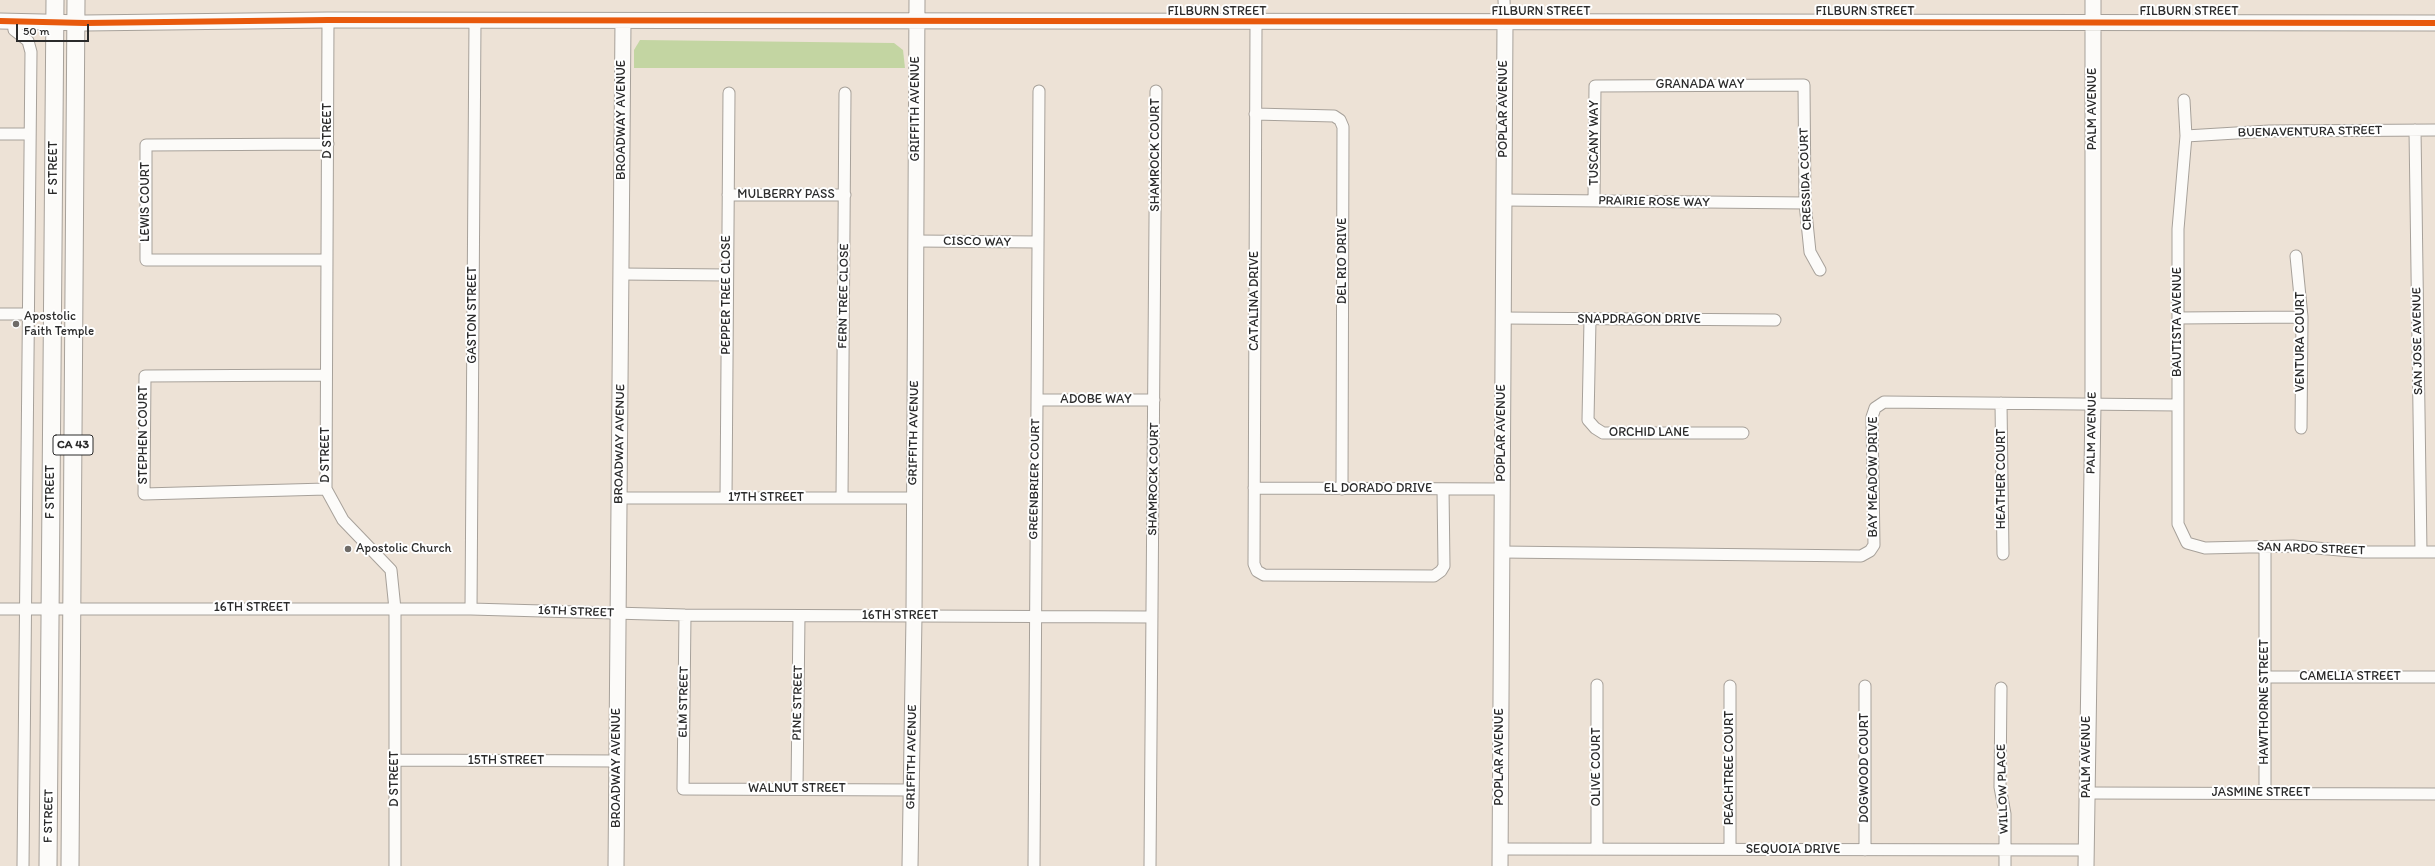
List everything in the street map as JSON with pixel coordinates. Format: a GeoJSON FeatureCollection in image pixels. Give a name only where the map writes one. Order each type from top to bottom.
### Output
{"type":"FeatureCollection","features":[{"type":"Feature","properties":{"kind":"main road","name":"CA 43"},"geometry":{"type":"LineString","coordinates":[[55,0],[55,22]]}},
{"type":"Feature","properties":{"kind":"main road","name":"CA 43"},"geometry":{"type":"LineString","coordinates":[[76,0],[76,23]]}},
{"type":"Feature","properties":{"kind":"main road","name":"F STREET"},"geometry":{"type":"LineString","coordinates":[[48,866],[55,22]]}},
{"type":"Feature","properties":{"kind":"main road","name":"F STREET"},"geometry":{"type":"LineString","coordinates":[[70,866],[76,23]]}},
{"type":"Feature","properties":{"kind":"street","name":"GRIFFITH AVENUE"},"geometry":{"type":"LineString","coordinates":[[910,866],[914,616],[913,498],[917,0]]}},
{"type":"Feature","properties":{"kind":"street","name":"POPLAR AVENUE"},"geometry":{"type":"LineString","coordinates":[[1500,866],[1500,552],[1504,200],[1504,0]]}},
{"type":"Feature","properties":{"kind":"street","name":"PALM AVENUE"},"geometry":{"type":"LineString","coordinates":[[2086,866],[2093,404],[2093,0]]}},
{"type":"Feature","properties":{"kind":"street","name":"FILBURN STREET"},"geometry":{"type":"LineString","coordinates":[[7,21],[76,23],[328,20],[1256,23],[2435,23]]}},
{"type":"Feature","properties":{"kind":"street","name":"D STREET"},"geometry":{"type":"LineString","coordinates":[[328,20],[326,489],[343,520],[391,570],[395,609],[395,866]]}},
{"type":"Feature","properties":{"kind":"street"},"geometry":{"type":"LineString","coordinates":[[7,21],[14,30],[28,41],[30,46],[29,314],[23,866]]}},
{"type":"Feature","properties":{"kind":"street","name":"GASTON STREET"},"geometry":{"type":"LineString","coordinates":[[471,609],[476,21]]}},
{"type":"Feature","properties":{"kind":"street","name":"BROADWAY AVENUE"},"geometry":{"type":"LineString","coordinates":[[616,866],[622,21]]}},
{"type":"Feature","properties":{"kind":"street","name":"CATALINA DRIVE"},"geometry":{"type":"LineString","coordinates":[[1256,23],[1254,564],[1257,571],[1264,575],[1434,576],[1441,571],[1444,566],[1443,490]]}},
{"type":"Feature","properties":{"kind":"street","name":"GRANADA WAY"},"geometry":{"type":"LineString","coordinates":[[1595,86],[1804,85]]}},
{"type":"Feature","properties":{"kind":"street","name":"CRESSIDA COURT"},"geometry":{"type":"LineString","coordinates":[[1804,85],[1805,203],[1810,252],[1820,270]]}},
{"type":"Feature","properties":{"kind":"street","name":"TUSCANY WAY"},"geometry":{"type":"LineString","coordinates":[[1594,201],[1595,86]]}},
{"type":"Feature","properties":{"kind":"street","name":"GREENBRIER COURT"},"geometry":{"type":"LineString","coordinates":[[1034,866],[1034,617],[1037,400],[1038,91]]}},
{"type":"Feature","properties":{"kind":"street","name":"SHAMROCK COURT"},"geometry":{"type":"LineString","coordinates":[[1150,866],[1156,92]]}},
{"type":"Feature","properties":{"kind":"street","name":"PEPPER TREE CLOSE"},"geometry":{"type":"LineString","coordinates":[[726,498],[729,93]]}},
{"type":"Feature","properties":{"kind":"street","name":"FERN TREE CLOSE"},"geometry":{"type":"LineString","coordinates":[[842,498],[845,93]]}},
{"type":"Feature","properties":{"kind":"street","name":"BAUTISTA AVENUE"},"geometry":{"type":"LineString","coordinates":[[2184,100],[2186,136],[2178,206],[2178,524],[2187,543]]}},
{"type":"Feature","properties":{"kind":"street","name":"DEL RIO DRIVE"},"geometry":{"type":"LineString","coordinates":[[1255,114],[1334,116],[1340,120],[1343,127],[1342,489]]}},
{"type":"Feature","properties":{"kind":"street","name":"BUENAVENTURA STREET"},"geometry":{"type":"LineString","coordinates":[[2186,136],[2270,130],[2435,130]]}},
{"type":"Feature","properties":{"kind":"street","name":"SAN JOSE AVENUE"},"geometry":{"type":"LineString","coordinates":[[2415,130],[2420,552]]}},
{"type":"Feature","properties":{"kind":"street"},"geometry":{"type":"LineString","coordinates":[[0,134],[30,134]]}},
{"type":"Feature","properties":{"kind":"street","name":"LEWIS COURT"},"geometry":{"type":"LineString","coordinates":[[327,260],[146,260],[146,145],[328,144]]}},
{"type":"Feature","properties":{"kind":"street","name":"MULBERRY PASS"},"geometry":{"type":"LineString","coordinates":[[728,195],[845,195]]}},
{"type":"Feature","properties":{"kind":"street","name":"PRAIRIE ROSE WAY"},"geometry":{"type":"LineString","coordinates":[[1504,200],[1805,203]]}},
{"type":"Feature","properties":{"kind":"street","name":"CISCO WAY"},"geometry":{"type":"LineString","coordinates":[[916,241],[1038,242]]}},
{"type":"Feature","properties":{"kind":"street","name":"VENTURA COURT"},"geometry":{"type":"LineString","coordinates":[[2296,256],[2302,317],[2301,428]]}},
{"type":"Feature","properties":{"kind":"street"},"geometry":{"type":"LineString","coordinates":[[621,274],[727,275]]}},
{"type":"Feature","properties":{"kind":"street"},"geometry":{"type":"LineString","coordinates":[[0,314],[29,314]]}},
{"type":"Feature","properties":{"kind":"street"},"geometry":{"type":"LineString","coordinates":[[2178,318],[2302,317]]}},
{"type":"Feature","properties":{"kind":"street","name":"SNAPDRAGON DRIVE"},"geometry":{"type":"LineString","coordinates":[[1502,318],[1590,320],[1775,320]]}},
{"type":"Feature","properties":{"kind":"street","name":"ORCHID LANE"},"geometry":{"type":"LineString","coordinates":[[1590,320],[1588,420],[1595,428],[1602,432],[1743,433]]}},
{"type":"Feature","properties":{"kind":"street","name":"STEPHEN COURT"},"geometry":{"type":"LineString","coordinates":[[326,375],[144,376],[144,494],[326,489]]}},
{"type":"Feature","properties":{"kind":"street","name":"ADOBE WAY"},"geometry":{"type":"LineString","coordinates":[[1037,400],[1154,400]]}},
{"type":"Feature","properties":{"kind":"street","name":"BAY MEADOW DRIVE"},"geometry":{"type":"LineString","coordinates":[[1500,552],[1861,556],[1870,551],[1874,545],[1872,417],[1875,408],[1884,402],[2178,405]]}},
{"type":"Feature","properties":{"kind":"street","name":"HEATHER COURT"},"geometry":{"type":"LineString","coordinates":[[2002,404],[2003,554]]}},
{"type":"Feature","properties":{"kind":"street","name":"EL DORADO DRIVE"},"geometry":{"type":"LineString","coordinates":[[1254,488],[1443,490],[1501,489]]}},
{"type":"Feature","properties":{"kind":"street","name":"17TH STREET"},"geometry":{"type":"LineString","coordinates":[[619,498],[913,498]]}},
{"type":"Feature","properties":{"kind":"street","name":"SAN ARDO STREET"},"geometry":{"type":"LineString","coordinates":[[2187,543],[2205,548],[2293,546],[2363,552],[2435,552]]}},
{"type":"Feature","properties":{"kind":"street","name":"HAWTHORNE STREET"},"geometry":{"type":"LineString","coordinates":[[2265,546],[2265,793]]}},
{"type":"Feature","properties":{"kind":"street","name":"16TH STREET"},"geometry":{"type":"LineString","coordinates":[[0,608],[471,609],[685,615],[1152,617]]}},
{"type":"Feature","properties":{"kind":"street","name":"ELM STREET"},"geometry":{"type":"LineString","coordinates":[[683,788],[685,615]]}},
{"type":"Feature","properties":{"kind":"street","name":"PINE STREET"},"geometry":{"type":"LineString","coordinates":[[797,789],[799,616]]}},
{"type":"Feature","properties":{"kind":"street","name":"CAMELIA STREET"},"geometry":{"type":"LineString","coordinates":[[2265,677],[2435,676]]}},
{"type":"Feature","properties":{"kind":"street","name":"OLIVE COURT"},"geometry":{"type":"LineString","coordinates":[[1597,685],[1597,848]]}},
{"type":"Feature","properties":{"kind":"street","name":"PEACHTREE COURT"},"geometry":{"type":"LineString","coordinates":[[1730,686],[1730,849]]}},
{"type":"Feature","properties":{"kind":"street","name":"DOGWOOD COURT"},"geometry":{"type":"LineString","coordinates":[[1865,686],[1865,850]]}},
{"type":"Feature","properties":{"kind":"street","name":"WILLOW PLACE"},"geometry":{"type":"LineString","coordinates":[[2001,688],[2000,787],[2005,814],[2005,866]]}},
{"type":"Feature","properties":{"kind":"street","name":"15TH STREET"},"geometry":{"type":"LineString","coordinates":[[396,760],[617,761]]}},
{"type":"Feature","properties":{"kind":"street","name":"WALNUT STREET"},"geometry":{"type":"LineString","coordinates":[[683,788],[911,790]]}},
{"type":"Feature","properties":{"kind":"street","name":"JASMINE STREET"},"geometry":{"type":"LineString","coordinates":[[2087,793],[2435,794]]}},
{"type":"Feature","properties":{"kind":"street","name":"SEQUOIA DRIVE"},"geometry":{"type":"LineString","coordinates":[[1500,849],[2086,850]]}},
{"type":"Feature","properties":{"kind":"green space"},"geometry":{"type":"Polygon","coordinates":[[[640,40],[894,43],[903,50],[905,68],[634,68],[634,50],[640,40]]]}},
{"type":"Feature","properties":{"kind":"cycle path"},"geometry":{"type":"LineString","coordinates":[[0,21],[85,23],[328,20],[2435,23]]}},
{"type":"Feature","properties":{"kind":"place","name":"Apostolic Faith Temple"},"geometry":{"type":"Point","coordinates":[16,324]}},
{"type":"Feature","properties":{"kind":"place","name":"Apostolic Church"},"geometry":{"type":"Point","coordinates":[348,549]}}]}
